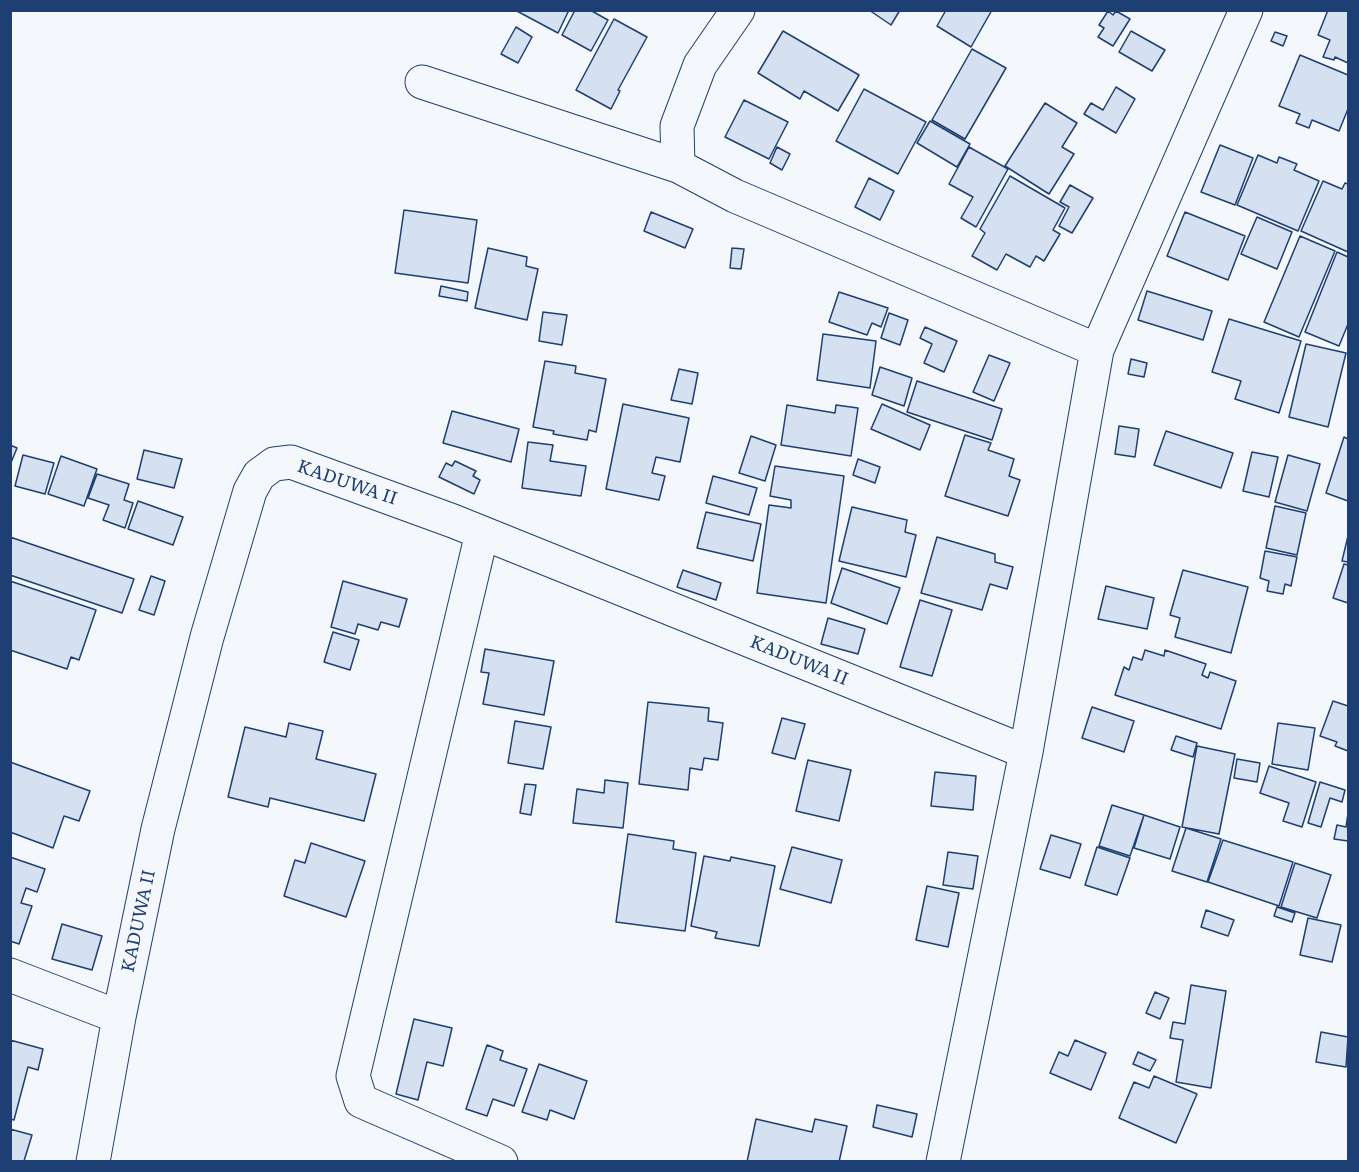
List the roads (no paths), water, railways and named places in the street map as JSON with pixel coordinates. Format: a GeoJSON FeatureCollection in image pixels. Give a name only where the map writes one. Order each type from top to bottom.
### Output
{"type":"FeatureCollection","features":[{"type":"Feature","properties":{"kind":"street"},"geometry":{"type":"LineString","coordinates":[[678,166],[677,126],[700,65],[738,10]]}},
{"type":"Feature","properties":{"kind":"street"},"geometry":{"type":"LineString","coordinates":[[943,1161],[1026,752],[1097,350],[1245,10]]}},
{"type":"Feature","properties":{"kind":"street"},"geometry":{"type":"LineString","coordinates":[[422,81],[678,166],[735,196],[1097,350]]}},
{"type":"Feature","properties":{"kind":"street","name":"KADUWA II"},"geometry":{"type":"LineString","coordinates":[[93,1161],[119,1017],[158,830],[204,649],[250,491],[259,475],[274,464],[291,462],[482,533],[1026,752]]}},
{"type":"Feature","properties":{"kind":"street"},"geometry":{"type":"LineString","coordinates":[[482,533],[353,1076],[361,1101],[501,1161]]}},
{"type":"Feature","properties":{"kind":"street"},"geometry":{"type":"LineString","coordinates":[[10,975],[119,1017]]}}]}
